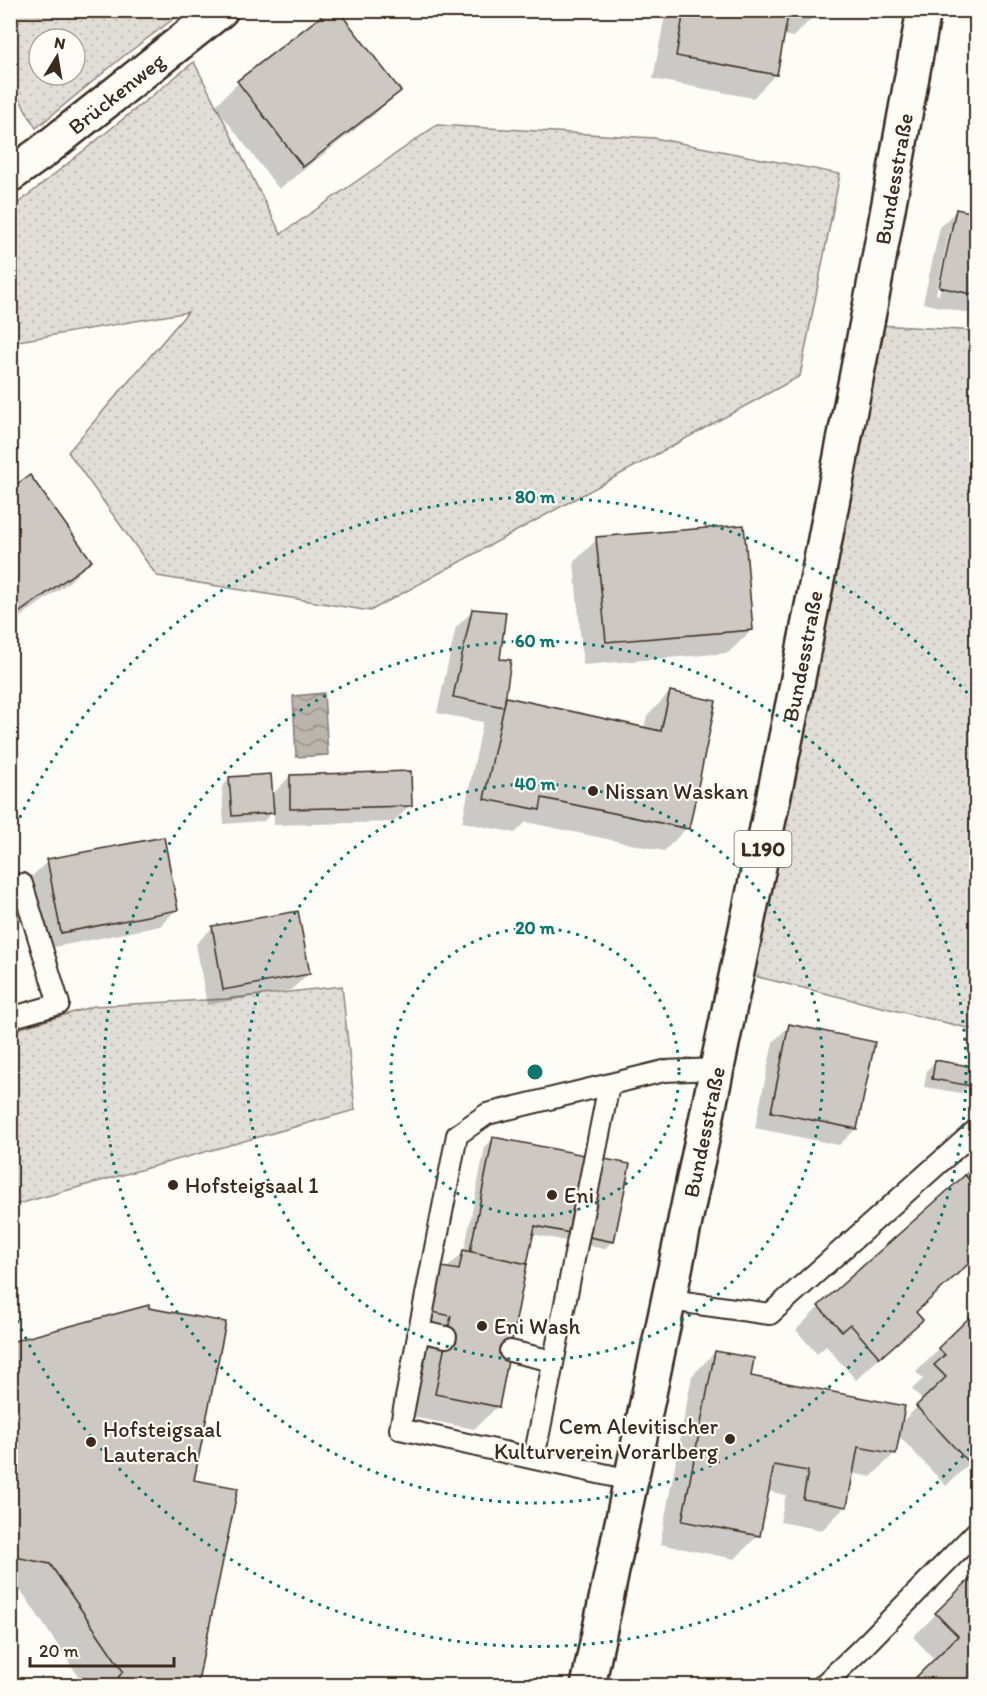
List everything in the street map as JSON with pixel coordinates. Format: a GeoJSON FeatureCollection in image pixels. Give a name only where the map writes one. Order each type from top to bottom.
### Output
{"type":"FeatureCollection","features":[{"type":"Feature","properties":{"kind":"main road","name":"Brückenweg"},"geometry":{"type":"LineString","coordinates":[[10,175],[221,10]]}},
{"type":"Feature","properties":{"kind":"main road","name":"Bundesstraße"},"geometry":{"type":"LineString","coordinates":[[588,1686],[808,627],[924,10]]}},
{"type":"Feature","properties":{"kind":"lane"},"geometry":{"type":"LineString","coordinates":[[10,1018],[59,1004],[22,884]]}},
{"type":"Feature","properties":{"kind":"lane"},"geometry":{"type":"LineString","coordinates":[[630,1480],[400,1429],[457,1135],[487,1114],[664,1071],[718,1069]]}},
{"type":"Feature","properties":{"kind":"lane"},"geometry":{"type":"LineString","coordinates":[[534,1458],[609,1085]]}},
{"type":"Feature","properties":{"kind":"lane"},"geometry":{"type":"LineString","coordinates":[[669,1300],[770,1314],[976,1131]]}},
{"type":"Feature","properties":{"kind":"lane"},"geometry":{"type":"LineString","coordinates":[[418,1331],[447,1337]]}},
{"type":"Feature","properties":{"kind":"lane"},"geometry":{"type":"LineString","coordinates":[[510,1351],[553,1361]]}},
{"type":"Feature","properties":{"kind":"lane"},"geometry":{"type":"LineString","coordinates":[[822,1686],[976,1532]]}},
{"type":"Feature","properties":{"kind":"shaded area"},"geometry":{"type":"Polygon","coordinates":[[[11,10],[184,11],[87,86],[87,27],[27,27],[27,87],[86,87],[36,128],[11,84],[11,10]]]}},
{"type":"Feature","properties":{"kind":"shaded area"},"geometry":{"type":"Polygon","coordinates":[[[194,62],[281,234],[437,125],[654,138],[840,174],[800,376],[370,611],[157,576],[68,452],[188,312],[13,342],[10,335],[11,209],[194,62]]]}},
{"type":"Feature","properties":{"kind":"shaded area"},"geometry":{"type":"Polygon","coordinates":[[[879,325],[976,331],[976,1030],[750,975],[879,325]]]}},
{"type":"Feature","properties":{"kind":"shaded area"},"geometry":{"type":"Polygon","coordinates":[[[342,986],[355,1110],[11,1206],[11,1031],[94,1006],[226,999],[342,986]]]}},
{"type":"Feature","properties":{"kind":"water"},"geometry":{"type":"Polygon","coordinates":[[[324,693],[328,755],[296,757],[293,696],[324,693]]]}},
{"type":"Feature","properties":{"kind":"building"},"geometry":{"type":"Polygon","coordinates":[[[329,10],[338,10],[401,91],[303,167],[237,81],[329,10]]]}},
{"type":"Feature","properties":{"kind":"building"},"geometry":{"type":"Polygon","coordinates":[[[684,10],[789,10],[777,75],[676,56],[684,10]]]}},
{"type":"Feature","properties":{"kind":"building"},"geometry":{"type":"Polygon","coordinates":[[[956,209],[976,213],[976,295],[939,287],[956,209]]]}},
{"type":"Feature","properties":{"kind":"building"},"geometry":{"type":"Polygon","coordinates":[[[30,475],[92,561],[10,619],[10,489],[30,475]]]}},
{"type":"Feature","properties":{"kind":"building"},"geometry":{"type":"Polygon","coordinates":[[[744,525],[753,630],[606,642],[596,537],[744,525]]]}},
{"type":"Feature","properties":{"kind":"building"},"geometry":{"type":"Polygon","coordinates":[[[472,609],[506,612],[500,659],[511,660],[504,707],[453,697],[472,609]]]}},
{"type":"Feature","properties":{"kind":"building"},"geometry":{"type":"Polygon","coordinates":[[[670,691],[716,701],[689,829],[542,798],[540,810],[484,799],[506,697],[661,731],[670,691]]]}},
{"type":"Feature","properties":{"kind":"building"},"geometry":{"type":"Polygon","coordinates":[[[411,771],[412,806],[290,809],[290,775],[411,771]]]}},
{"type":"Feature","properties":{"kind":"building"},"geometry":{"type":"Polygon","coordinates":[[[271,774],[274,813],[232,816],[229,777],[271,774]]]}},
{"type":"Feature","properties":{"kind":"building"},"geometry":{"type":"Polygon","coordinates":[[[164,837],[178,910],[61,933],[47,859],[164,837]]]}},
{"type":"Feature","properties":{"kind":"building"},"geometry":{"type":"Polygon","coordinates":[[[298,911],[310,974],[223,990],[212,926],[298,911]]]}},
{"type":"Feature","properties":{"kind":"building"},"geometry":{"type":"Polygon","coordinates":[[[789,1024],[875,1042],[857,1129],[771,1112],[789,1024]]]}},
{"type":"Feature","properties":{"kind":"building"},"geometry":{"type":"Polygon","coordinates":[[[935,1060],[975,1067],[971,1086],[932,1079],[935,1060]]]}},
{"type":"Feature","properties":{"kind":"building","name":"Eni"},"geometry":{"type":"Polygon","coordinates":[[[493,1137],[630,1164],[614,1242],[535,1226],[527,1264],[470,1252],[493,1137]]]}},
{"type":"Feature","properties":{"kind":"building"},"geometry":{"type":"Polygon","coordinates":[[[976,1165],[976,1188],[965,1175],[976,1165]]]}},
{"type":"Feature","properties":{"kind":"building"},"geometry":{"type":"Polygon","coordinates":[[[965,1175],[976,1188],[976,1257],[916,1312],[923,1320],[880,1358],[850,1324],[842,1331],[818,1306],[965,1175]]]}},
{"type":"Feature","properties":{"kind":"building","name":"Eni Wash"},"geometry":{"type":"Polygon","coordinates":[[[463,1250],[527,1264],[499,1407],[435,1394],[451,1316],[433,1312],[442,1267],[459,1270],[463,1250]]]}},
{"type":"Feature","properties":{"kind":"building"},"geometry":{"type":"Polygon","coordinates":[[[149,1305],[149,1308],[226,1322],[194,1480],[238,1488],[197,1686],[124,1686],[118,1678],[123,1671],[50,1564],[10,1556],[10,1342],[149,1305]]]}},
{"type":"Feature","properties":{"kind":"building"},"geometry":{"type":"Polygon","coordinates":[[[976,1311],[976,1458],[970,1464],[916,1406],[946,1377],[934,1365],[945,1355],[938,1348],[976,1311]]]}},
{"type":"Feature","properties":{"kind":"building"},"geometry":{"type":"Polygon","coordinates":[[[715,1351],[754,1358],[751,1376],[905,1406],[896,1454],[858,1447],[847,1507],[803,1499],[808,1471],[774,1465],[760,1536],[682,1521],[715,1351]]]}},
{"type":"Feature","properties":{"kind":"building"},"geometry":{"type":"Polygon","coordinates":[[[976,1573],[976,1686],[907,1686],[958,1636],[935,1613],[976,1573]]]}},
{"type":"Feature","properties":{"kind":"place","name":"Nissan Waskan"},"geometry":{"type":"Point","coordinates":[593,791]}},
{"type":"Feature","properties":{"kind":"place","name":"Hofsteigsaal 1"},"geometry":{"type":"Point","coordinates":[173,1185]}},
{"type":"Feature","properties":{"kind":"place","name":"Eni"},"geometry":{"type":"Point","coordinates":[552,1195]}},
{"type":"Feature","properties":{"kind":"place","name":"Eni Wash"},"geometry":{"type":"Point","coordinates":[482,1326]}},
{"type":"Feature","properties":{"kind":"place","name":"Cem Alevitischer Kulturverein Vorarlberg"},"geometry":{"type":"Point","coordinates":[730,1439]}},
{"type":"Feature","properties":{"kind":"place","name":"Hofsteigsaal Lauterach"},"geometry":{"type":"Point","coordinates":[91,1442]}}]}
